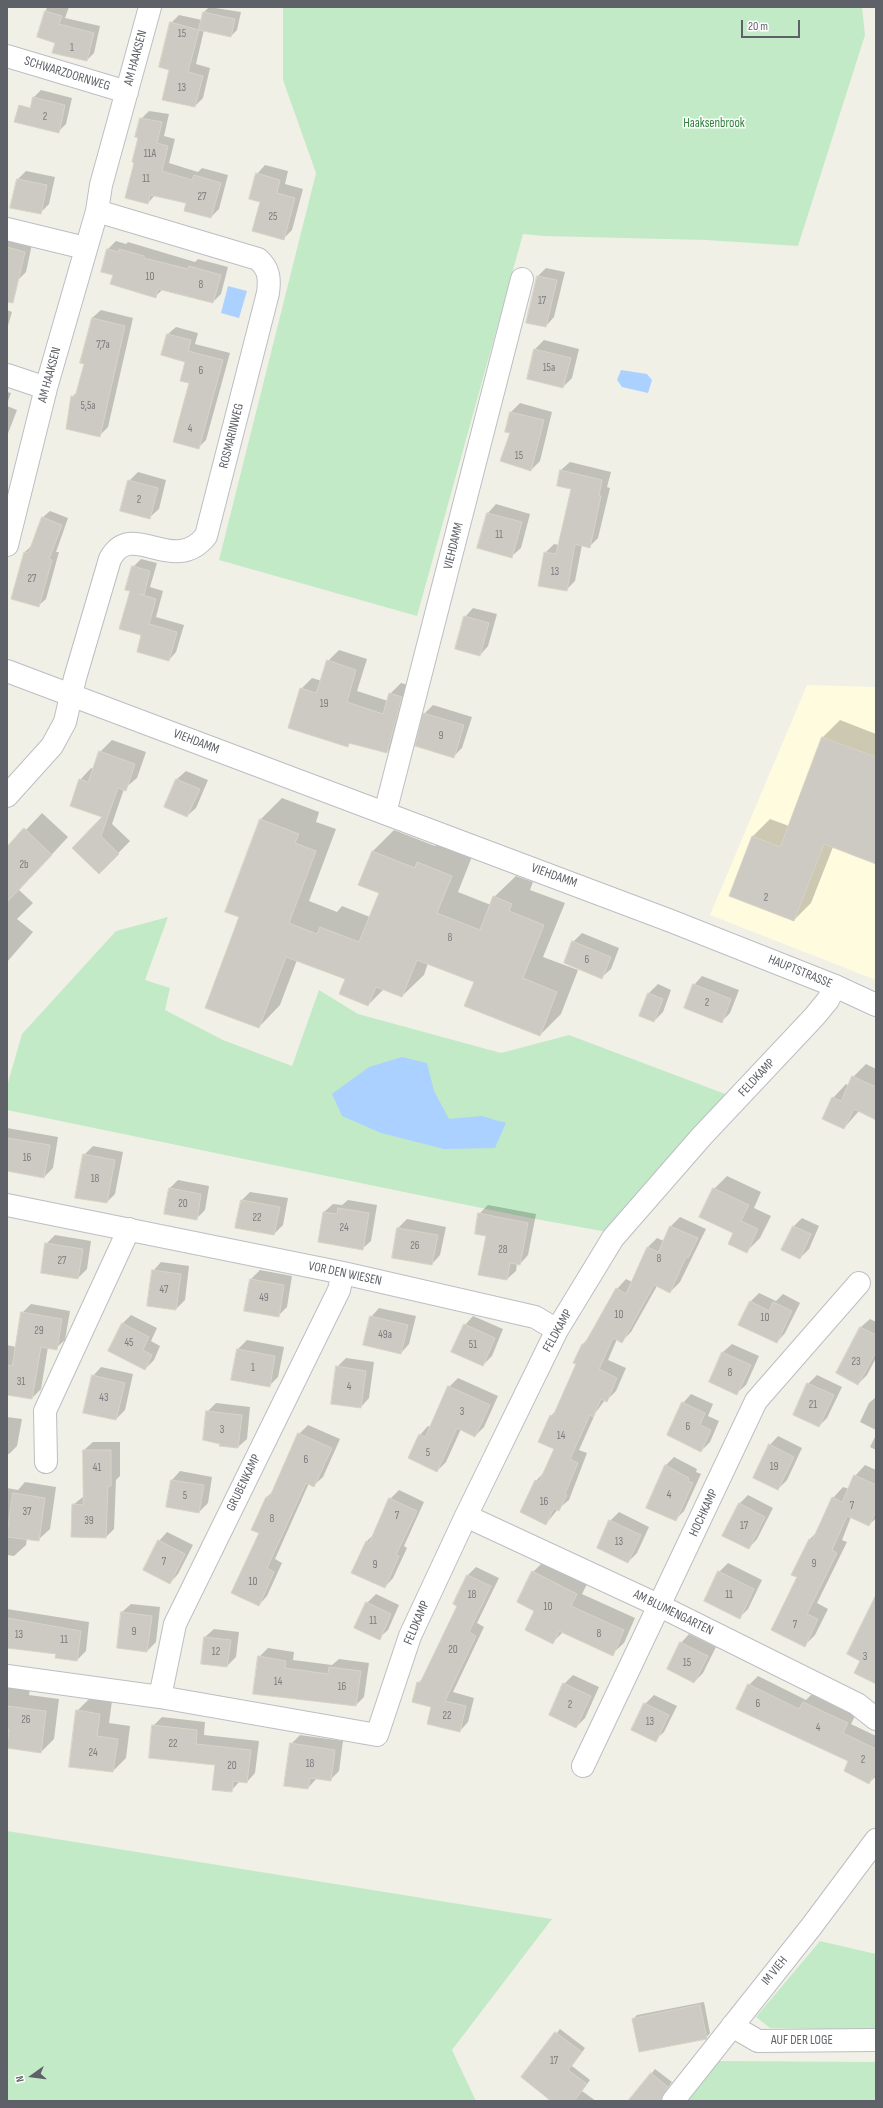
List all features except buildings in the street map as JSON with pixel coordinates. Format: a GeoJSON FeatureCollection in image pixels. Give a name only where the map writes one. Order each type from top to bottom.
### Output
{"type":"FeatureCollection","features":[{"type":"Feature","properties":{"kind":"street","name":"AM HAAKSEN"},"geometry":{"type":"LineString","coordinates":[[7,545],[46,388],[85,248],[97,211],[101,185],[150,7]]}},
{"type":"Feature","properties":{"kind":"street","name":"SCHWARZDORNWEG"},"geometry":{"type":"LineString","coordinates":[[7,56],[127,92]]}},
{"type":"Feature","properties":{"kind":"street","name":"ROSMARINWEG"},"geometry":{"type":"LineString","coordinates":[[71,694],[110,559],[115,550],[127,544],[140,544],[173,552],[187,551],[198,546],[206,536],[268,293],[269,279],[267,267],[258,259],[246,254],[97,211]]}},
{"type":"Feature","properties":{"kind":"street"},"geometry":{"type":"LineString","coordinates":[[7,229],[85,248]]}},
{"type":"Feature","properties":{"kind":"street","name":"VIEHDAMM"},"geometry":{"type":"LineString","coordinates":[[385,813],[522,279]]}},
{"type":"Feature","properties":{"kind":"street"},"geometry":{"type":"LineString","coordinates":[[7,375],[46,388]]}},
{"type":"Feature","properties":{"kind":"street","name":"VIEHDAMM"},"geometry":{"type":"LineString","coordinates":[[7,670],[723,941]]}},
{"type":"Feature","properties":{"kind":"street"},"geometry":{"type":"LineString","coordinates":[[7,796],[52,746],[65,722],[71,694]]}},
{"type":"Feature","properties":{"kind":"street","name":"HAUPTSTRASSE"},"geometry":{"type":"LineString","coordinates":[[723,941],[835,986],[876,1005]]}},
{"type":"Feature","properties":{"kind":"street","name":"FELDKAMP"},"geometry":{"type":"LineString","coordinates":[[160,1697],[376,1735],[410,1636],[466,1516],[557,1330],[613,1238],[702,1136],[814,1017],[828,1000],[835,986]]}},
{"type":"Feature","properties":{"kind":"street","name":"VOR DEN WIESEN"},"geometry":{"type":"LineString","coordinates":[[7,1205],[342,1273],[535,1317],[557,1330]]}},
{"type":"Feature","properties":{"kind":"street"},"geometry":{"type":"LineString","coordinates":[[46,1462],[45,1411],[129,1229]]}},
{"type":"Feature","properties":{"kind":"street","name":"GRUBENKAMP"},"geometry":{"type":"LineString","coordinates":[[160,1697],[175,1624],[339,1290],[342,1273]]}},
{"type":"Feature","properties":{"kind":"street","name":"HOCHKAMP"},"geometry":{"type":"LineString","coordinates":[[583,1766],[756,1401],[859,1283]]}},
{"type":"Feature","properties":{"kind":"street","name":"AM BLUMENGARTEN"},"geometry":{"type":"LineString","coordinates":[[466,1516],[660,1606],[857,1704],[876,1718]]}},
{"type":"Feature","properties":{"kind":"street"},"geometry":{"type":"LineString","coordinates":[[7,1676],[160,1697]]}},
{"type":"Feature","properties":{"kind":"street","name":"IM VIEH"},"geometry":{"type":"LineString","coordinates":[[673,2101],[811,1927],[876,1840]]}},
{"type":"Feature","properties":{"kind":"street","name":"AUF DER LOGE"},"geometry":{"type":"LineString","coordinates":[[732,2026],[758,2041],[876,2040]]}},
{"type":"Feature","properties":{"kind":"shaded area"},"geometry":{"type":"Polygon","coordinates":[[[807,685],[876,687],[876,980],[710,915],[807,685]]]}},
{"type":"Feature","properties":{"kind":"green space","name":"Haaksenbrook"},"geometry":{"type":"Polygon","coordinates":[[[283,7],[862,7],[865,35],[798,246],[706,240],[543,236],[523,234],[417,616],[219,560],[316,173],[283,80],[283,7]]]}},
{"type":"Feature","properties":{"kind":"green space"},"geometry":{"type":"Polygon","coordinates":[[[168,917],[145,980],[170,988],[165,1010],[223,1040],[292,1066],[319,990],[358,1014],[501,1053],[569,1035],[728,1095],[613,1233],[530,1218],[7,1110],[7,1086],[22,1034],[116,931],[168,917]]]}},
{"type":"Feature","properties":{"kind":"green space"},"geometry":{"type":"Polygon","coordinates":[[[7,1831],[552,1919],[452,2050],[476,2101],[7,2101],[7,1831]]]}},
{"type":"Feature","properties":{"kind":"green space"},"geometry":{"type":"Polygon","coordinates":[[[820,1941],[876,1954],[876,2030],[770,2028],[756,2017],[820,1941]]]}},
{"type":"Feature","properties":{"kind":"green space"},"geometry":{"type":"Polygon","coordinates":[[[717,2061],[876,2062],[876,2101],[687,2101],[717,2061]]]}},
{"type":"Feature","properties":{"kind":"water"},"geometry":{"type":"Polygon","coordinates":[[[228,286],[247,291],[239,318],[221,313],[228,286]]]}},
{"type":"Feature","properties":{"kind":"water"},"geometry":{"type":"Polygon","coordinates":[[[621,370],[647,374],[652,380],[648,393],[622,387],[617,380],[621,370]]]}},
{"type":"Feature","properties":{"kind":"water"},"geometry":{"type":"Polygon","coordinates":[[[402,1057],[427,1063],[434,1091],[449,1119],[482,1116],[506,1123],[495,1148],[444,1149],[381,1133],[342,1116],[332,1094],[369,1067],[402,1057]]]}}]}
